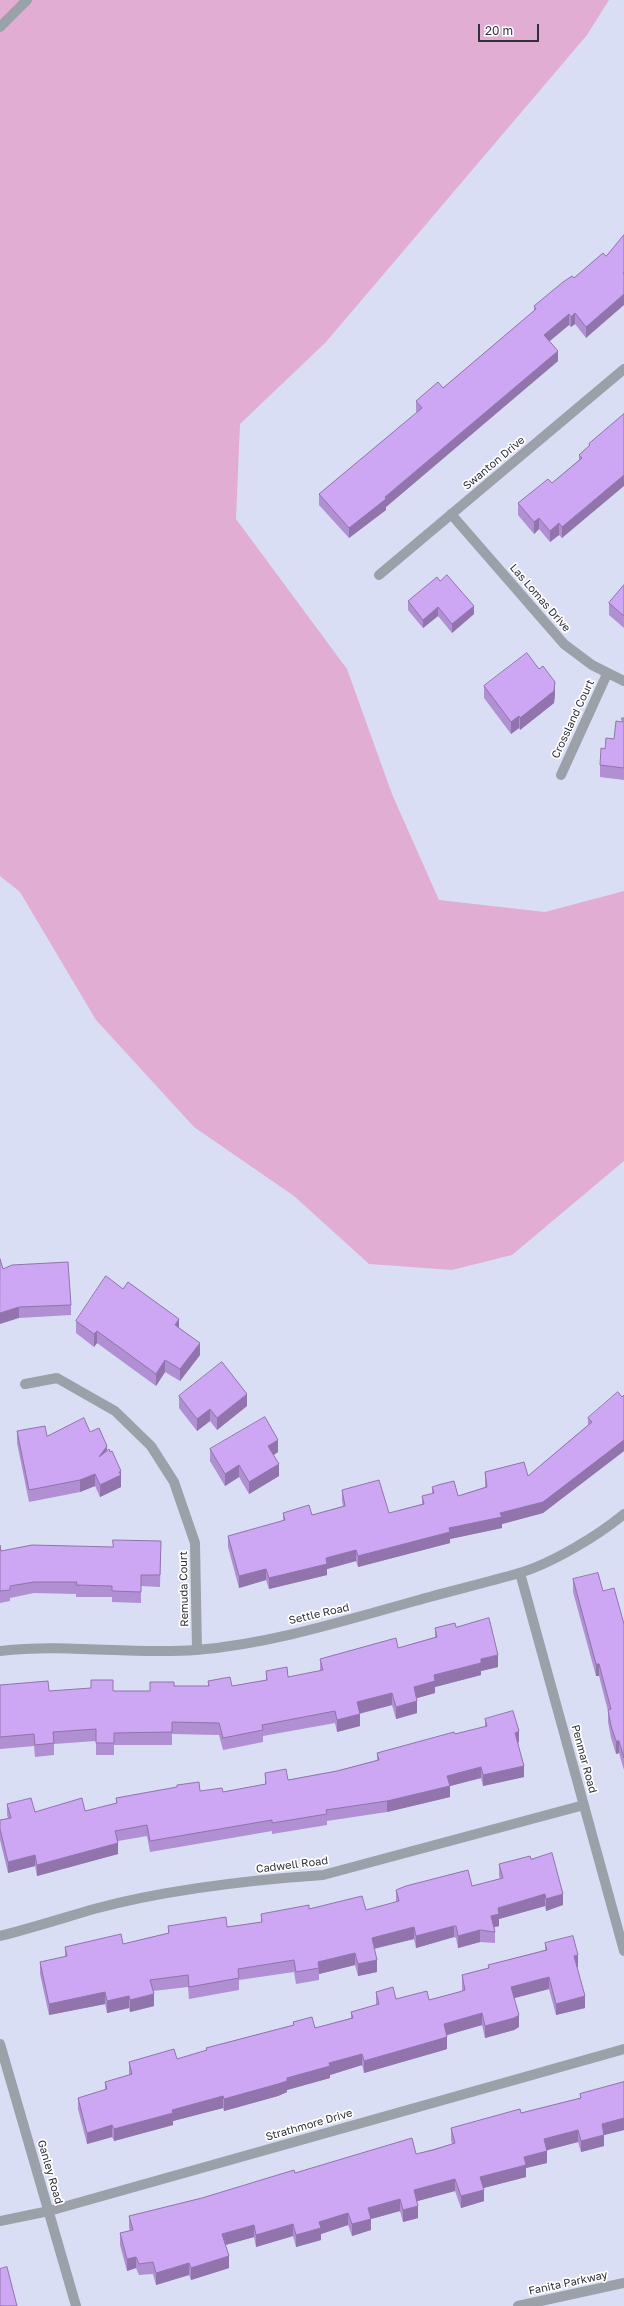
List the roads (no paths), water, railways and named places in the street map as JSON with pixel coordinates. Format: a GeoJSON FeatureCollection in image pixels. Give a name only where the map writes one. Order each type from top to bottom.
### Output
{"type":"FeatureCollection","features":[{"type":"Feature","properties":{"kind":"street"},"geometry":{"type":"LineString","coordinates":[[0,27],[27,0]]}},
{"type":"Feature","properties":{"kind":"street","name":"Swanton Drive"},"geometry":{"type":"LineString","coordinates":[[379,575],[624,369]]}},
{"type":"Feature","properties":{"kind":"street","name":"Las Lomas Drive"},"geometry":{"type":"LineString","coordinates":[[451,514],[564,644],[607,674],[624,681]]}},
{"type":"Feature","properties":{"kind":"street","name":"Crossland Court"},"geometry":{"type":"LineString","coordinates":[[561,775],[607,674]]}},
{"type":"Feature","properties":{"kind":"street","name":"Remuda Court"},"geometry":{"type":"LineString","coordinates":[[26,1384],[57,1378],[115,1411],[151,1446],[174,1482],[195,1543],[197,1650]]}},
{"type":"Feature","properties":{"kind":"street","name":"Settle Road"},"geometry":{"type":"LineString","coordinates":[[0,1651],[32,1647],[159,1652],[197,1650],[264,1640],[316,1629],[520,1573],[562,1555],[624,1514]]}},
{"type":"Feature","properties":{"kind":"street","name":"Penmar Road"},"geometry":{"type":"LineString","coordinates":[[520,1573],[624,1951]]}},
{"type":"Feature","properties":{"kind":"street","name":"Cadwell Road"},"geometry":{"type":"LineString","coordinates":[[0,1936],[94,1909],[168,1894],[292,1877],[323,1875],[584,1805]]}},
{"type":"Feature","properties":{"kind":"street","name":"Ganley Road"},"geometry":{"type":"LineString","coordinates":[[0,2044],[76,2306]]}},
{"type":"Feature","properties":{"kind":"street","name":"Strathmore Drive"},"geometry":{"type":"LineString","coordinates":[[0,2221],[49,2211],[624,2049]]}},
{"type":"Feature","properties":{"kind":"street","name":"Fanita Parkway"},"geometry":{"type":"LineString","coordinates":[[518,2306],[624,2283]]}}]}
